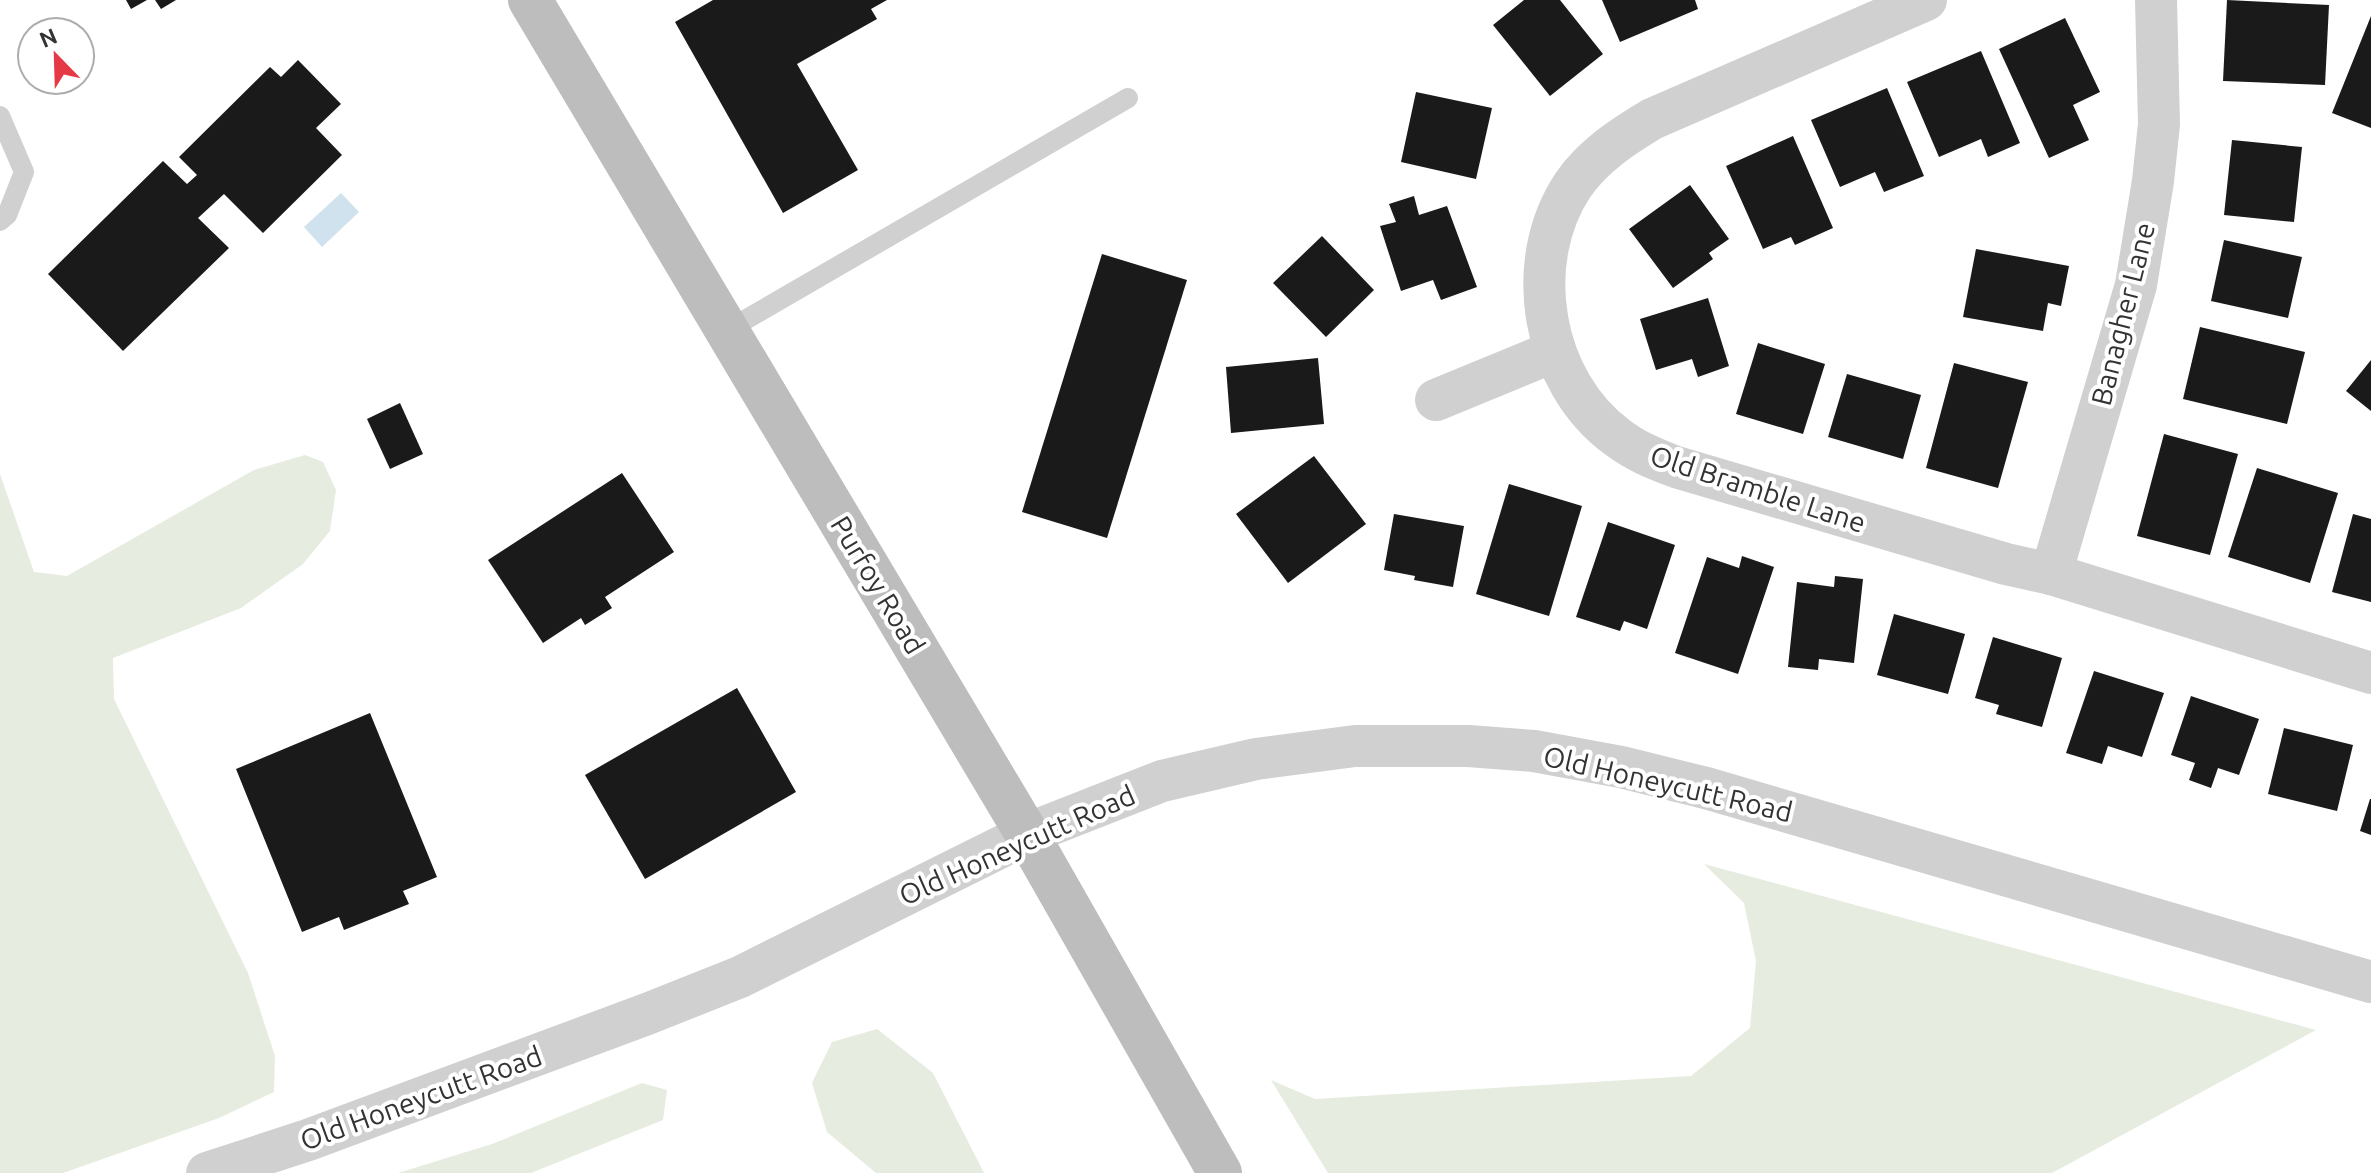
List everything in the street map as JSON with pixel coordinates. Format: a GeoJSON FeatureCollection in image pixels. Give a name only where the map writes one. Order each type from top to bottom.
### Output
{"type":"FeatureCollection","features":[{"type":"Feature","properties":{"kind":"street","name":"Purfoy Road"},"geometry":{"type":"LineString","coordinates":[[530,0],[1027,834],[1220,1173]]}},
{"type":"Feature","properties":{"kind":"street","name":"Old Bramble Lane"},"geometry":{"type":"LineString","coordinates":[[1926,0],[1652,119],[1595,159],[1573,186],[1549,242],[1545,308],[1555,351],[1592,415],[1616,437],[1643,454],[1676,467],[2006,564],[2051,574],[2371,673]]}},
{"type":"Feature","properties":{"kind":"street","name":"Banagher Lane"},"geometry":{"type":"LineString","coordinates":[[2051,574],[2136,285],[2159,124],[2156,0]]}},
{"type":"Feature","properties":{"kind":"street"},"geometry":{"type":"LineString","coordinates":[[1436,400],[1555,351]]}},
{"type":"Feature","properties":{"kind":"street","name":"Old Honeycutt Road"},"geometry":{"type":"LineString","coordinates":[[207,1173],[308,1140],[740,977],[1027,834],[1162,781],[1256,759],[1355,746],[1468,746],[1534,751],[1621,767],[1706,788],[2371,982]]}},
{"type":"Feature","properties":{"kind":"lane"},"geometry":{"type":"LineString","coordinates":[[726,331],[1128,98]]}},
{"type":"Feature","properties":{"kind":"lane"},"geometry":{"type":"LineString","coordinates":[[0,116],[24,172],[7,215],[0,221]]}},
{"type":"Feature","properties":{"kind":"shaded area"},"geometry":{"type":"Polygon","coordinates":[[[305,455],[323,462],[336,490],[330,531],[303,564],[241,608],[113,658],[114,699],[248,973],[275,1056],[274,1092],[219,1118],[63,1173],[0,1173],[0,474],[34,572],[67,576],[254,470],[305,455]]]}},
{"type":"Feature","properties":{"kind":"shaded area"},"geometry":{"type":"Polygon","coordinates":[[[1704,864],[2316,1030],[2052,1173],[1328,1173],[1271,1080],[1315,1099],[1691,1076],[1750,1028],[1756,961],[1744,903],[1704,864]]]}},
{"type":"Feature","properties":{"kind":"shaded area"},"geometry":{"type":"Polygon","coordinates":[[[877,1029],[933,1073],[984,1173],[876,1173],[827,1132],[812,1083],[832,1042],[877,1029]]]}},
{"type":"Feature","properties":{"kind":"shaded area"},"geometry":{"type":"Polygon","coordinates":[[[642,1083],[667,1090],[663,1120],[531,1173],[398,1173],[492,1144],[642,1083]]]}},
{"type":"Feature","properties":{"kind":"water"},"geometry":{"type":"Polygon","coordinates":[[[341,193],[359,212],[322,247],[304,227],[341,193]]]}},
{"type":"Feature","properties":{"kind":"building"},"geometry":{"type":"Polygon","coordinates":[[[126,0],[147,0],[131,9],[126,0]]]}},
{"type":"Feature","properties":{"kind":"building"},"geometry":{"type":"Polygon","coordinates":[[[155,0],[176,0],[161,9],[155,0]]]}},
{"type":"Feature","properties":{"kind":"building"},"geometry":{"type":"Polygon","coordinates":[[[713,0],[887,0],[871,9],[877,19],[797,64],[858,170],[783,213],[675,22],[713,0]]]}},
{"type":"Feature","properties":{"kind":"building"},"geometry":{"type":"Polygon","coordinates":[[[1524,0],[1560,0],[1603,54],[1550,96],[1493,25],[1524,0]]]}},
{"type":"Feature","properties":{"kind":"building"},"geometry":{"type":"Polygon","coordinates":[[[1602,0],[1695,0],[1698,9],[1620,42],[1602,0]]]}},
{"type":"Feature","properties":{"kind":"building"},"geometry":{"type":"Polygon","coordinates":[[[2227,0],[2329,5],[2325,85],[2223,81],[2227,0]]]}},
{"type":"Feature","properties":{"kind":"building"},"geometry":{"type":"Polygon","coordinates":[[[2371,16],[2371,128],[2332,113],[2371,16]]]}},
{"type":"Feature","properties":{"kind":"building"},"geometry":{"type":"Polygon","coordinates":[[[2065,18],[2100,92],[2073,105],[2089,140],[2049,158],[1999,49],[2065,18]]]}},
{"type":"Feature","properties":{"kind":"building"},"geometry":{"type":"Polygon","coordinates":[[[1981,51],[2020,143],[1988,157],[1981,139],[1939,157],[1907,82],[1981,51]]]}},
{"type":"Feature","properties":{"kind":"building"},"geometry":{"type":"Polygon","coordinates":[[[298,60],[341,104],[316,128],[342,155],[263,233],[224,194],[198,218],[229,248],[123,351],[48,274],[163,161],[187,184],[197,175],[179,157],[270,67],[281,77],[298,60]]]}},
{"type":"Feature","properties":{"kind":"building"},"geometry":{"type":"Polygon","coordinates":[[[1887,88],[1924,176],[1884,192],[1875,172],[1840,187],[1811,120],[1887,88]]]}},
{"type":"Feature","properties":{"kind":"building"},"geometry":{"type":"Polygon","coordinates":[[[1416,92],[1492,108],[1476,179],[1401,162],[1416,92]]]}},
{"type":"Feature","properties":{"kind":"building"},"geometry":{"type":"Polygon","coordinates":[[[1793,136],[1833,228],[1795,245],[1791,237],[1763,249],[1726,166],[1793,136]]]}},
{"type":"Feature","properties":{"kind":"building"},"geometry":{"type":"Polygon","coordinates":[[[2232,140],[2302,147],[2294,222],[2224,215],[2232,140]]]}},
{"type":"Feature","properties":{"kind":"building"},"geometry":{"type":"Polygon","coordinates":[[[1690,185],[1729,239],[1709,253],[1713,259],[1673,288],[1629,229],[1690,185]]]}},
{"type":"Feature","properties":{"kind":"building"},"geometry":{"type":"Polygon","coordinates":[[[1414,196],[1419,215],[1447,206],[1477,287],[1441,300],[1433,280],[1401,291],[1380,226],[1396,222],[1389,204],[1414,196]]]}},
{"type":"Feature","properties":{"kind":"building"},"geometry":{"type":"Polygon","coordinates":[[[1322,236],[1374,290],[1326,337],[1273,283],[1322,236]]]}},
{"type":"Feature","properties":{"kind":"building"},"geometry":{"type":"Polygon","coordinates":[[[2224,240],[2302,257],[2288,318],[2211,301],[2224,240]]]}},
{"type":"Feature","properties":{"kind":"building"},"geometry":{"type":"Polygon","coordinates":[[[1976,249],[2069,266],[2061,306],[2048,303],[2043,331],[1963,317],[1976,249]]]}},
{"type":"Feature","properties":{"kind":"building"},"geometry":{"type":"Polygon","coordinates":[[[1102,254],[1187,280],[1107,538],[1022,512],[1102,254]]]}},
{"type":"Feature","properties":{"kind":"building"},"geometry":{"type":"Polygon","coordinates":[[[1708,298],[1729,366],[1698,377],[1692,359],[1656,370],[1640,319],[1708,298]]]}},
{"type":"Feature","properties":{"kind":"building"},"geometry":{"type":"Polygon","coordinates":[[[2200,327],[2305,352],[2287,424],[2183,399],[2200,327]]]}},
{"type":"Feature","properties":{"kind":"building"},"geometry":{"type":"Polygon","coordinates":[[[1758,343],[1825,364],[1803,434],[1736,414],[1758,343]]]}},
{"type":"Feature","properties":{"kind":"building"},"geometry":{"type":"Polygon","coordinates":[[[1318,358],[1324,424],[1231,433],[1226,367],[1318,358]]]}},
{"type":"Feature","properties":{"kind":"building"},"geometry":{"type":"Polygon","coordinates":[[[2371,360],[2371,411],[2346,391],[2371,360]]]}},
{"type":"Feature","properties":{"kind":"building"},"geometry":{"type":"Polygon","coordinates":[[[1954,363],[2028,382],[1998,488],[1926,468],[1954,363]]]}},
{"type":"Feature","properties":{"kind":"building"},"geometry":{"type":"Polygon","coordinates":[[[1847,374],[1921,395],[1903,459],[1828,437],[1847,374]]]}},
{"type":"Feature","properties":{"kind":"building"},"geometry":{"type":"Polygon","coordinates":[[[400,403],[423,454],[390,469],[367,419],[400,403]]]}},
{"type":"Feature","properties":{"kind":"building"},"geometry":{"type":"Polygon","coordinates":[[[2164,434],[2238,454],[2210,555],[2137,536],[2164,434]]]}},
{"type":"Feature","properties":{"kind":"building"},"geometry":{"type":"Polygon","coordinates":[[[1314,456],[1366,524],[1288,583],[1236,514],[1314,456]]]}},
{"type":"Feature","properties":{"kind":"building"},"geometry":{"type":"Polygon","coordinates":[[[2257,468],[2338,493],[2310,583],[2228,557],[2257,468]]]}},
{"type":"Feature","properties":{"kind":"building"},"geometry":{"type":"Polygon","coordinates":[[[622,473],[674,552],[605,597],[612,608],[585,625],[581,618],[543,643],[488,560],[622,473]]]}},
{"type":"Feature","properties":{"kind":"building"},"geometry":{"type":"Polygon","coordinates":[[[1509,484],[1582,506],[1549,616],[1476,594],[1509,484]]]}},
{"type":"Feature","properties":{"kind":"building"},"geometry":{"type":"Polygon","coordinates":[[[1394,514],[1464,526],[1453,587],[1414,580],[1415,576],[1384,570],[1394,514]]]}},
{"type":"Feature","properties":{"kind":"building"},"geometry":{"type":"Polygon","coordinates":[[[2353,514],[2371,519],[2371,602],[2332,592],[2353,514]]]}},
{"type":"Feature","properties":{"kind":"building"},"geometry":{"type":"Polygon","coordinates":[[[1608,522],[1675,545],[1647,629],[1624,621],[1620,631],[1576,617],[1608,522]]]}},
{"type":"Feature","properties":{"kind":"building"},"geometry":{"type":"Polygon","coordinates":[[[1742,556],[1774,567],[1738,674],[1675,653],[1707,557],[1739,568],[1742,556]]]}},
{"type":"Feature","properties":{"kind":"building"},"geometry":{"type":"Polygon","coordinates":[[[1835,576],[1863,579],[1854,663],[1819,659],[1818,670],[1788,667],[1797,582],[1834,587],[1835,576]]]}},
{"type":"Feature","properties":{"kind":"building"},"geometry":{"type":"Polygon","coordinates":[[[1894,614],[1965,634],[1948,694],[1877,675],[1894,614]]]}},
{"type":"Feature","properties":{"kind":"building"},"geometry":{"type":"Polygon","coordinates":[[[1993,637],[2062,658],[2042,727],[1996,714],[1999,705],[1975,698],[1993,637]]]}},
{"type":"Feature","properties":{"kind":"building"},"geometry":{"type":"Polygon","coordinates":[[[2094,671],[2164,693],[2142,757],[2108,746],[2102,764],[2066,753],[2094,671]]]}},
{"type":"Feature","properties":{"kind":"building"},"geometry":{"type":"Polygon","coordinates":[[[737,688],[796,792],[645,879],[585,775],[737,688]]]}},
{"type":"Feature","properties":{"kind":"building"},"geometry":{"type":"Polygon","coordinates":[[[2191,696],[2259,719],[2239,775],[2218,768],[2211,788],[2189,780],[2195,763],[2171,755],[2191,696]]]}},
{"type":"Feature","properties":{"kind":"building"},"geometry":{"type":"Polygon","coordinates":[[[370,713],[437,877],[403,891],[409,904],[344,930],[339,917],[302,932],[236,769],[370,713]]]}},
{"type":"Feature","properties":{"kind":"building"},"geometry":{"type":"Polygon","coordinates":[[[2284,728],[2353,745],[2337,811],[2268,794],[2284,728]]]}},
{"type":"Feature","properties":{"kind":"building"},"geometry":{"type":"Polygon","coordinates":[[[2371,799],[2371,835],[2360,831],[2371,799]]]}}]}
